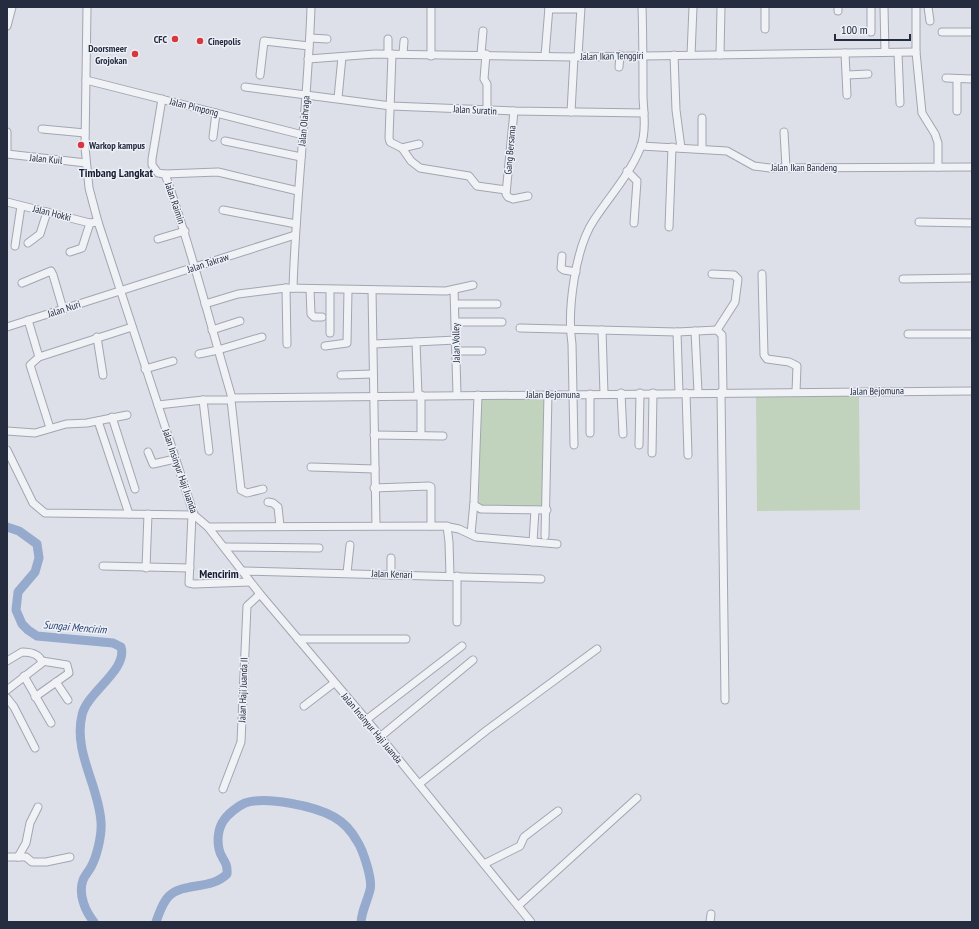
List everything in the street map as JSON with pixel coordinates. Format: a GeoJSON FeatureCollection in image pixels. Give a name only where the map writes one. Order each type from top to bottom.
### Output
{"type":"FeatureCollection","features":[{"type":"Feature","properties":{"kind":"street"},"geometry":{"type":"LineString","coordinates":[[7,26],[12,7]]}},
{"type":"Feature","properties":{"kind":"street","name":"Jalan Insinyur Haji Juanda"},"geometry":{"type":"LineString","coordinates":[[87,7],[85,133],[86,163],[94,222],[121,291],[193,515],[208,527],[250,582],[419,784],[531,922]]}},
{"type":"Feature","properties":{"kind":"street","name":"Jalan Olahraga"},"geometry":{"type":"LineString","coordinates":[[295,235],[307,95],[311,7]]}},
{"type":"Feature","properties":{"kind":"street"},"geometry":{"type":"LineString","coordinates":[[431,7],[431,56]]}},
{"type":"Feature","properties":{"kind":"street"},"geometry":{"type":"LineString","coordinates":[[574,445],[569,329],[572,286],[592,222],[627,171],[641,146],[644,113],[642,7]]}},
{"type":"Feature","properties":{"kind":"street"},"geometry":{"type":"LineString","coordinates":[[691,55],[693,7]]}},
{"type":"Feature","properties":{"kind":"street"},"geometry":{"type":"LineString","coordinates":[[720,54],[721,7]]}},
{"type":"Feature","properties":{"kind":"street"},"geometry":{"type":"LineString","coordinates":[[765,29],[766,7]]}},
{"type":"Feature","properties":{"kind":"street"},"geometry":{"type":"LineString","coordinates":[[871,7],[871,32]]}},
{"type":"Feature","properties":{"kind":"street"},"geometry":{"type":"LineString","coordinates":[[884,7],[885,52]]}},
{"type":"Feature","properties":{"kind":"street"},"geometry":{"type":"LineString","coordinates":[[916,7],[916,52],[922,113],[935,134],[938,143],[938,167]]}},
{"type":"Feature","properties":{"kind":"street"},"geometry":{"type":"LineString","coordinates":[[928,7],[930,21]]}},
{"type":"Feature","properties":{"kind":"street"},"geometry":{"type":"LineString","coordinates":[[545,56],[549,8],[579,8],[571,112]]}},
{"type":"Feature","properties":{"kind":"street"},"geometry":{"type":"LineString","coordinates":[[483,31],[484,79],[487,84],[487,110]]}},
{"type":"Feature","properties":{"kind":"street"},"geometry":{"type":"LineString","coordinates":[[942,32],[972,32]]}},
{"type":"Feature","properties":{"kind":"street"},"geometry":{"type":"LineString","coordinates":[[310,38],[327,39]]}},
{"type":"Feature","properties":{"kind":"street"},"geometry":{"type":"LineString","coordinates":[[388,39],[390,54],[391,106],[389,141],[402,148],[411,161],[420,168],[467,175],[471,177],[477,186],[506,190],[508,197],[510,198],[528,196]]}},
{"type":"Feature","properties":{"kind":"street"},"geometry":{"type":"LineString","coordinates":[[260,74],[264,41],[309,46]]}},
{"type":"Feature","properties":{"kind":"street"},"geometry":{"type":"LineString","coordinates":[[403,54],[404,41]]}},
{"type":"Feature","properties":{"kind":"street","name":"Jalan Ikan Tenggiri"},"geometry":{"type":"LineString","coordinates":[[308,59],[390,54],[431,56],[484,54],[545,56],[643,56],[916,52]]}},
{"type":"Feature","properties":{"kind":"street"},"geometry":{"type":"LineString","coordinates":[[846,53],[847,95]]}},
{"type":"Feature","properties":{"kind":"street"},"geometry":{"type":"LineString","coordinates":[[898,53],[900,103]]}},
{"type":"Feature","properties":{"kind":"street"},"geometry":{"type":"LineString","coordinates":[[619,67],[620,55]]}},
{"type":"Feature","properties":{"kind":"street"},"geometry":{"type":"LineString","coordinates":[[674,55],[676,110],[681,148]]}},
{"type":"Feature","properties":{"kind":"street"},"geometry":{"type":"LineString","coordinates":[[338,98],[342,57]]}},
{"type":"Feature","properties":{"kind":"street"},"geometry":{"type":"LineString","coordinates":[[847,75],[868,74]]}},
{"type":"Feature","properties":{"kind":"street"},"geometry":{"type":"LineString","coordinates":[[946,78],[972,79]]}},
{"type":"Feature","properties":{"kind":"street"},"geometry":{"type":"LineString","coordinates":[[957,79],[957,111]]}},
{"type":"Feature","properties":{"kind":"street","name":"Jalan Pimpong"},"geometry":{"type":"LineString","coordinates":[[86,80],[303,135]]}},
{"type":"Feature","properties":{"kind":"street"},"geometry":{"type":"LineString","coordinates":[[245,87],[307,95]]}},
{"type":"Feature","properties":{"kind":"street","name":"Jalan Suratin"},"geometry":{"type":"LineString","coordinates":[[307,95],[391,106],[514,111],[644,113]]}},
{"type":"Feature","properties":{"kind":"street","name":"Jalan Raimin"},"geometry":{"type":"LineString","coordinates":[[162,99],[152,158],[154,169],[158,173],[165,174],[185,231],[218,350],[231,399],[241,490],[247,493],[263,489]]}},
{"type":"Feature","properties":{"kind":"street","name":"Gang Bersama"},"geometry":{"type":"LineString","coordinates":[[506,190],[514,111]]}},
{"type":"Feature","properties":{"kind":"street"},"geometry":{"type":"LineString","coordinates":[[213,137],[216,113]]}},
{"type":"Feature","properties":{"kind":"street"},"geometry":{"type":"LineString","coordinates":[[702,118],[702,149]]}},
{"type":"Feature","properties":{"kind":"street"},"geometry":{"type":"LineString","coordinates":[[42,129],[85,133]]}},
{"type":"Feature","properties":{"kind":"street"},"geometry":{"type":"LineString","coordinates":[[7,132],[7,154]]}},
{"type":"Feature","properties":{"kind":"street"},"geometry":{"type":"LineString","coordinates":[[784,132],[786,167]]}},
{"type":"Feature","properties":{"kind":"street"},"geometry":{"type":"LineString","coordinates":[[225,142],[301,157]]}},
{"type":"Feature","properties":{"kind":"street"},"geometry":{"type":"LineString","coordinates":[[402,148],[419,144]]}},
{"type":"Feature","properties":{"kind":"street","name":"Jalan Ikan Bandeng"},"geometry":{"type":"LineString","coordinates":[[641,146],[727,151],[758,167],[972,167]]}},
{"type":"Feature","properties":{"kind":"street"},"geometry":{"type":"LineString","coordinates":[[669,227],[672,147]]}},
{"type":"Feature","properties":{"kind":"street","name":"Jalan Kuil"},"geometry":{"type":"LineString","coordinates":[[7,154],[86,163]]}},
{"type":"Feature","properties":{"kind":"street"},"geometry":{"type":"LineString","coordinates":[[627,171],[637,181],[634,223]]}},
{"type":"Feature","properties":{"kind":"street"},"geometry":{"type":"LineString","coordinates":[[165,174],[218,172],[298,191]]}},
{"type":"Feature","properties":{"kind":"street","name":"Jalan Hokki"},"geometry":{"type":"LineString","coordinates":[[7,202],[94,222]]}},
{"type":"Feature","properties":{"kind":"street"},"geometry":{"type":"LineString","coordinates":[[15,246],[21,206]]}},
{"type":"Feature","properties":{"kind":"street"},"geometry":{"type":"LineString","coordinates":[[222,210],[296,224]]}},
{"type":"Feature","properties":{"kind":"street"},"geometry":{"type":"LineString","coordinates":[[28,243],[40,234],[47,212]]}},
{"type":"Feature","properties":{"kind":"street"},"geometry":{"type":"LineString","coordinates":[[70,252],[82,248],[94,222]]}},
{"type":"Feature","properties":{"kind":"street"},"geometry":{"type":"LineString","coordinates":[[919,222],[972,223]]}},
{"type":"Feature","properties":{"kind":"street"},"geometry":{"type":"LineString","coordinates":[[158,239],[185,231]]}},
{"type":"Feature","properties":{"kind":"street"},"geometry":{"type":"LineString","coordinates":[[287,344],[289,288],[295,235]]}},
{"type":"Feature","properties":{"kind":"street","name":"Jalan Takraw"},"geometry":{"type":"LineString","coordinates":[[121,291],[295,235]]}},
{"type":"Feature","properties":{"kind":"street"},"geometry":{"type":"LineString","coordinates":[[562,256],[561,268],[576,272]]}},
{"type":"Feature","properties":{"kind":"street"},"geometry":{"type":"LineString","coordinates":[[22,283],[50,271],[53,276],[63,309]]}},
{"type":"Feature","properties":{"kind":"street"},"geometry":{"type":"LineString","coordinates":[[712,274],[734,275],[738,279],[735,302],[717,330]]}},
{"type":"Feature","properties":{"kind":"street"},"geometry":{"type":"LineString","coordinates":[[762,274],[764,355],[770,360],[789,362],[797,366],[796,392]]}},
{"type":"Feature","properties":{"kind":"street"},"geometry":{"type":"LineString","coordinates":[[903,279],[972,278]]}},
{"type":"Feature","properties":{"kind":"street"},"geometry":{"type":"LineString","coordinates":[[205,304],[238,294],[289,288],[330,290],[454,290],[473,285]]}},
{"type":"Feature","properties":{"kind":"street"},"geometry":{"type":"LineString","coordinates":[[310,289],[311,314],[314,317],[322,317]]}},
{"type":"Feature","properties":{"kind":"street"},"geometry":{"type":"LineString","coordinates":[[330,290],[330,333]]}},
{"type":"Feature","properties":{"kind":"street"},"geometry":{"type":"LineString","coordinates":[[325,346],[347,343],[348,290]]}},
{"type":"Feature","properties":{"kind":"street"},"geometry":{"type":"LineString","coordinates":[[372,290],[374,344],[374,488],[376,525]]}},
{"type":"Feature","properties":{"kind":"street","name":"Jalan Volley"},"geometry":{"type":"LineString","coordinates":[[454,290],[457,351],[456,395]]}},
{"type":"Feature","properties":{"kind":"street","name":"Jalan Nuri"},"geometry":{"type":"LineString","coordinates":[[7,326],[121,291]]}},
{"type":"Feature","properties":{"kind":"street"},"geometry":{"type":"LineString","coordinates":[[455,304],[497,304]]}},
{"type":"Feature","properties":{"kind":"street"},"geometry":{"type":"LineString","coordinates":[[28,320],[39,357]]}},
{"type":"Feature","properties":{"kind":"street"},"geometry":{"type":"LineString","coordinates":[[212,330],[240,321]]}},
{"type":"Feature","properties":{"kind":"street"},"geometry":{"type":"LineString","coordinates":[[456,322],[502,322]]}},
{"type":"Feature","properties":{"kind":"street"},"geometry":{"type":"LineString","coordinates":[[50,428],[30,366],[39,357],[97,337],[132,327]]}},
{"type":"Feature","properties":{"kind":"street"},"geometry":{"type":"LineString","coordinates":[[520,328],[677,332],[717,330],[722,334],[725,700]]}},
{"type":"Feature","properties":{"kind":"street"},"geometry":{"type":"LineString","coordinates":[[602,330],[604,394]]}},
{"type":"Feature","properties":{"kind":"street"},"geometry":{"type":"LineString","coordinates":[[695,331],[698,392]]}},
{"type":"Feature","properties":{"kind":"street"},"geometry":{"type":"LineString","coordinates":[[677,332],[688,455]]}},
{"type":"Feature","properties":{"kind":"street"},"geometry":{"type":"LineString","coordinates":[[908,334],[972,334]]}},
{"type":"Feature","properties":{"kind":"street"},"geometry":{"type":"LineString","coordinates":[[97,337],[103,375]]}},
{"type":"Feature","properties":{"kind":"street"},"geometry":{"type":"LineString","coordinates":[[199,354],[262,337]]}},
{"type":"Feature","properties":{"kind":"street"},"geometry":{"type":"LineString","coordinates":[[374,344],[456,340]]}},
{"type":"Feature","properties":{"kind":"street"},"geometry":{"type":"LineString","coordinates":[[416,342],[421,436]]}},
{"type":"Feature","properties":{"kind":"street"},"geometry":{"type":"LineString","coordinates":[[457,351],[482,350]]}},
{"type":"Feature","properties":{"kind":"street"},"geometry":{"type":"LineString","coordinates":[[145,369],[173,361]]}},
{"type":"Feature","properties":{"kind":"street"},"geometry":{"type":"LineString","coordinates":[[341,375],[373,374]]}},
{"type":"Feature","properties":{"kind":"street","name":"Jalan Bejomuna"},"geometry":{"type":"LineString","coordinates":[[158,405],[203,400],[419,395],[972,390]]}},
{"type":"Feature","properties":{"kind":"street"},"geometry":{"type":"LineString","coordinates":[[621,393],[623,434]]}},
{"type":"Feature","properties":{"kind":"street"},"geometry":{"type":"LineString","coordinates":[[639,445],[640,393]]}},
{"type":"Feature","properties":{"kind":"street"},"geometry":{"type":"LineString","coordinates":[[652,453],[653,393]]}},
{"type":"Feature","properties":{"kind":"street"},"geometry":{"type":"LineString","coordinates":[[545,536],[548,394]]}},
{"type":"Feature","properties":{"kind":"street"},"geometry":{"type":"LineString","coordinates":[[590,394],[590,433]]}},
{"type":"Feature","properties":{"kind":"street"},"geometry":{"type":"LineString","coordinates":[[471,534],[474,505],[478,395]]}},
{"type":"Feature","properties":{"kind":"street"},"geometry":{"type":"LineString","coordinates":[[203,400],[209,451]]}},
{"type":"Feature","properties":{"kind":"street"},"geometry":{"type":"LineString","coordinates":[[7,431],[35,433],[50,428],[127,415]]}},
{"type":"Feature","properties":{"kind":"street"},"geometry":{"type":"LineString","coordinates":[[112,417],[135,489]]}},
{"type":"Feature","properties":{"kind":"street"},"geometry":{"type":"LineString","coordinates":[[98,421],[129,514]]}},
{"type":"Feature","properties":{"kind":"street"},"geometry":{"type":"LineString","coordinates":[[374,435],[443,436]]}},
{"type":"Feature","properties":{"kind":"street"},"geometry":{"type":"LineString","coordinates":[[7,450],[33,503],[44,513],[193,515],[188,579],[191,584],[250,582]]}},
{"type":"Feature","properties":{"kind":"street"},"geometry":{"type":"LineString","coordinates":[[148,452],[153,464],[175,459]]}},
{"type":"Feature","properties":{"kind":"street"},"geometry":{"type":"LineString","coordinates":[[311,467],[375,469]]}},
{"type":"Feature","properties":{"kind":"street"},"geometry":{"type":"LineString","coordinates":[[374,488],[431,487],[433,490],[431,526]]}},
{"type":"Feature","properties":{"kind":"street"},"geometry":{"type":"LineString","coordinates":[[268,502],[273,503],[278,507],[280,526]]}},
{"type":"Feature","properties":{"kind":"street"},"geometry":{"type":"LineString","coordinates":[[474,505],[481,509],[546,510]]}},
{"type":"Feature","properties":{"kind":"street"},"geometry":{"type":"LineString","coordinates":[[533,542],[535,510]]}},
{"type":"Feature","properties":{"kind":"street"},"geometry":{"type":"LineString","coordinates":[[146,568],[148,514]]}},
{"type":"Feature","properties":{"kind":"street"},"geometry":{"type":"LineString","coordinates":[[208,527],[376,525],[447,526],[476,537],[557,544]]}},
{"type":"Feature","properties":{"kind":"street"},"geometry":{"type":"LineString","coordinates":[[447,526],[454,576],[457,622]]}},
{"type":"Feature","properties":{"kind":"street"},"geometry":{"type":"LineString","coordinates":[[347,572],[350,545]]}},
{"type":"Feature","properties":{"kind":"street"},"geometry":{"type":"LineString","coordinates":[[224,547],[319,548]]}},
{"type":"Feature","properties":{"kind":"street"},"geometry":{"type":"LineString","coordinates":[[391,575],[392,558]]}},
{"type":"Feature","properties":{"kind":"street"},"geometry":{"type":"LineString","coordinates":[[103,566],[190,568]]}},
{"type":"Feature","properties":{"kind":"street","name":"Jalan Kenari"},"geometry":{"type":"LineString","coordinates":[[242,571],[347,572],[391,575],[541,579]]}},
{"type":"Feature","properties":{"kind":"street","name":"Jalan Haji Juanda II"},"geometry":{"type":"LineString","coordinates":[[223,789],[241,742],[247,606],[260,594]]}},
{"type":"Feature","properties":{"kind":"street"},"geometry":{"type":"LineString","coordinates":[[298,639],[406,639]]}},
{"type":"Feature","properties":{"kind":"street"},"geometry":{"type":"LineString","coordinates":[[366,720],[462,646]]}},
{"type":"Feature","properties":{"kind":"street"},"geometry":{"type":"LineString","coordinates":[[419,784],[487,730],[597,649]]}},
{"type":"Feature","properties":{"kind":"street"},"geometry":{"type":"LineString","coordinates":[[7,660],[22,652],[36,655],[42,661],[69,666],[69,673],[35,697]]}},
{"type":"Feature","properties":{"kind":"street"},"geometry":{"type":"LineString","coordinates":[[380,737],[473,660]]}},
{"type":"Feature","properties":{"kind":"street"},"geometry":{"type":"LineString","coordinates":[[7,690],[42,663],[42,661]]}},
{"type":"Feature","properties":{"kind":"street"},"geometry":{"type":"LineString","coordinates":[[24,676],[51,723]]}},
{"type":"Feature","properties":{"kind":"street"},"geometry":{"type":"LineString","coordinates":[[56,682],[68,700]]}},
{"type":"Feature","properties":{"kind":"street"},"geometry":{"type":"LineString","coordinates":[[304,706],[334,683]]}},
{"type":"Feature","properties":{"kind":"street"},"geometry":{"type":"LineString","coordinates":[[7,698],[14,707],[35,748]]}},
{"type":"Feature","properties":{"kind":"street"},"geometry":{"type":"LineString","coordinates":[[518,906],[637,798]]}},
{"type":"Feature","properties":{"kind":"street"},"geometry":{"type":"LineString","coordinates":[[18,857],[26,843],[30,823],[38,807]]}},
{"type":"Feature","properties":{"kind":"street"},"geometry":{"type":"LineString","coordinates":[[484,864],[520,846],[524,837],[558,811]]}},
{"type":"Feature","properties":{"kind":"street"},"geometry":{"type":"LineString","coordinates":[[7,857],[27,858],[32,862],[46,862],[70,857]]}},
{"type":"Feature","properties":{"kind":"green space"},"geometry":{"type":"Polygon","coordinates":[[[859,395],[860,510],[757,511],[756,396],[859,395]]]}},
{"type":"Feature","properties":{"kind":"green space"},"geometry":{"type":"Polygon","coordinates":[[[480,397],[545,398],[544,507],[479,506],[480,397]]]}},
{"type":"Feature","properties":{"kind":"waterway","name":"Sungai Mencirim"},"geometry":{"type":"LineString","coordinates":[[7,527],[19,531],[37,544],[39,558],[35,572],[18,592],[16,610],[22,624],[37,636],[113,643],[121,647],[122,656],[119,664],[85,706],[80,729],[84,756],[96,795],[101,822],[101,833],[97,851],[90,869],[84,878],[81,891],[83,902],[94,922]]}},
{"type":"Feature","properties":{"kind":"waterway","name":"Sungai Mencirim"},"geometry":{"type":"LineString","coordinates":[[156,922],[164,902],[169,896],[182,889],[221,879],[227,874],[227,869],[218,845],[218,834],[220,827],[226,818],[236,808],[242,804],[254,801],[277,801],[315,809],[334,817],[350,831],[362,851],[367,865],[371,885],[361,922]]}},
{"type":"Feature","properties":{"kind":"place","name":"CFC"},"geometry":{"type":"Point","coordinates":[175,39]}},
{"type":"Feature","properties":{"kind":"place","name":"Cinepolis"},"geometry":{"type":"Point","coordinates":[200,41]}},
{"type":"Feature","properties":{"kind":"place","name":"Doorsmeer Grojokan"},"geometry":{"type":"Point","coordinates":[135,54]}},
{"type":"Feature","properties":{"kind":"place","name":"Warkop kampus"},"geometry":{"type":"Point","coordinates":[81,145]}},
{"type":"Feature","properties":{"kind":"district","name":"Timbang Langkat"},"geometry":{"type":"Point","coordinates":[116,172]}},
{"type":"Feature","properties":{"kind":"district","name":"Mencirim"},"geometry":{"type":"Point","coordinates":[219,573]}}]}
